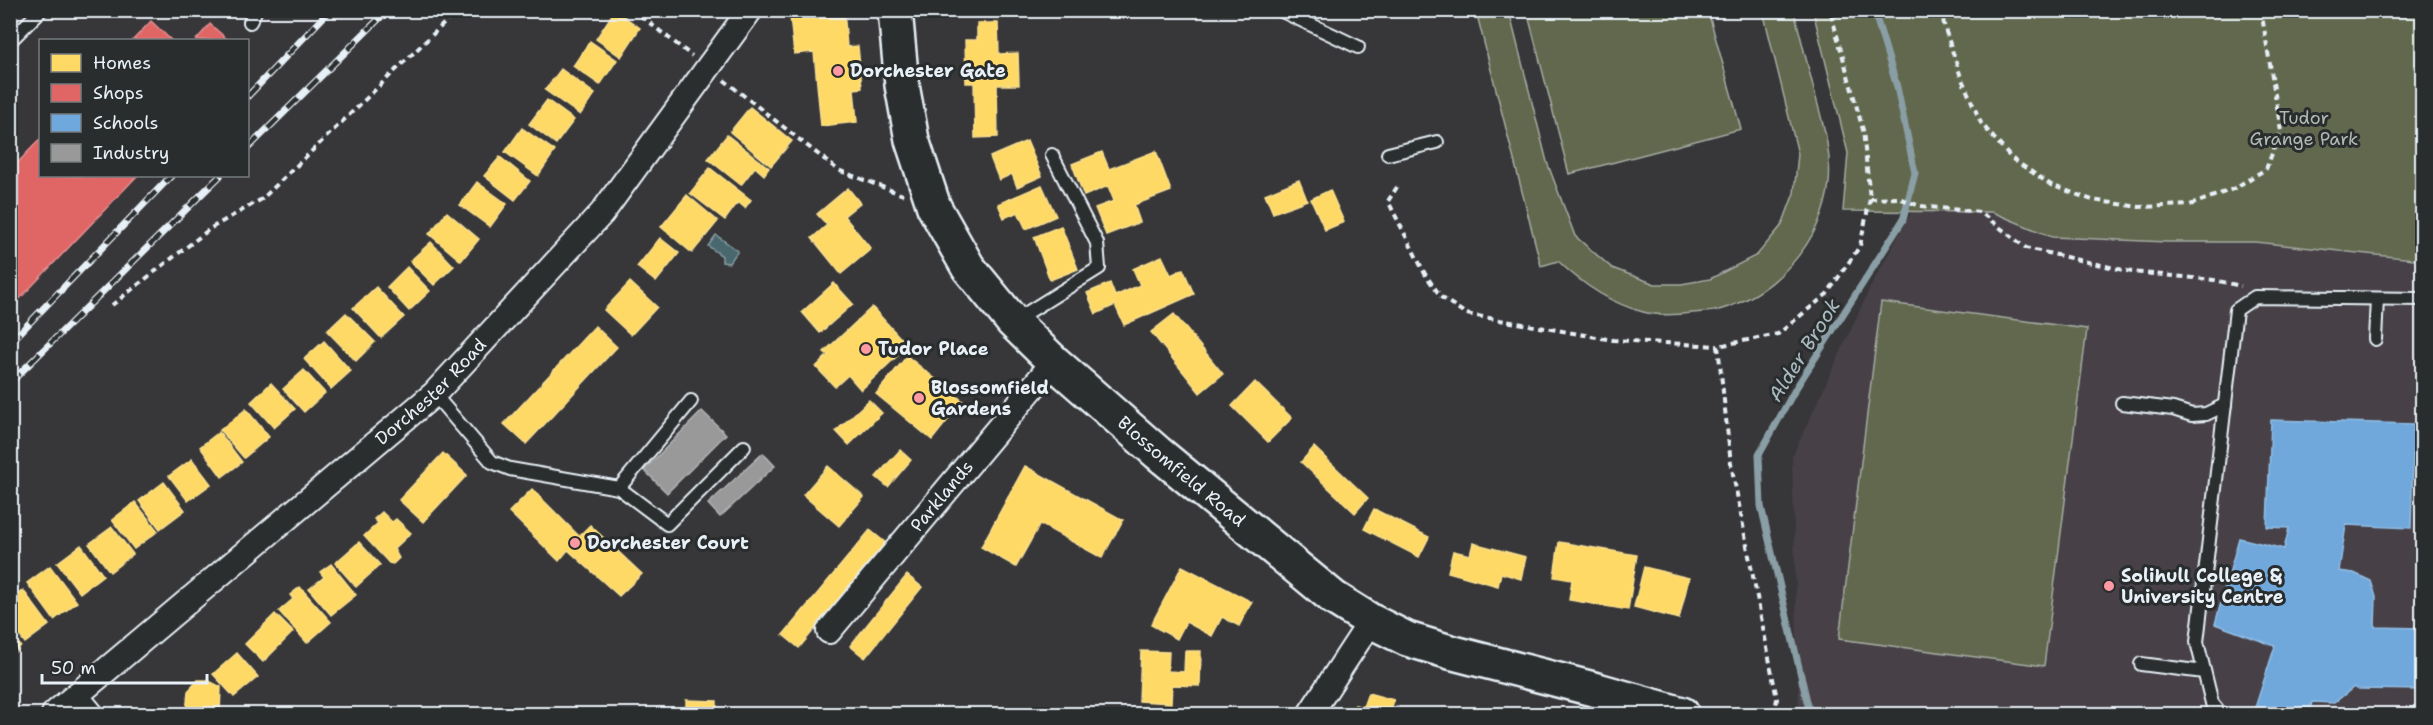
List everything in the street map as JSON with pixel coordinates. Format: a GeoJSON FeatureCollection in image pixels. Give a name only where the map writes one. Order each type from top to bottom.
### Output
{"type":"FeatureCollection","features":[{"type":"Feature","properties":{"kind":"main road","name":"Blossomfield Road"},"geometry":{"type":"LineString","coordinates":[[895,10],[902,85],[912,140],[934,207],[968,267],[1013,322],[1054,362],[1158,453],[1326,591],[1371,621],[1407,639],[1450,652],[1682,714]]}},
{"type":"Feature","properties":{"kind":"street","name":"Dorchester Road"},"geometry":{"type":"LineString","coordinates":[[54,714],[83,705],[434,394],[602,213],[750,10]]}},
{"type":"Feature","properties":{"kind":"street","name":"Parklands"},"geometry":{"type":"LineString","coordinates":[[829,631],[1054,362]]}},
{"type":"Feature","properties":{"kind":"street"},"geometry":{"type":"LineString","coordinates":[[1310,714],[1371,621]]}},
{"type":"Feature","properties":{"kind":"lane"},"geometry":{"type":"LineString","coordinates":[[10,41],[41,10]]}},
{"type":"Feature","properties":{"kind":"lane"},"geometry":{"type":"LineString","coordinates":[[250,22],[256,10]]}},
{"type":"Feature","properties":{"kind":"lane"},"geometry":{"type":"LineString","coordinates":[[1280,10],[1358,47]]}},
{"type":"Feature","properties":{"kind":"lane"},"geometry":{"type":"LineString","coordinates":[[1388,154],[1437,142]]}},
{"type":"Feature","properties":{"kind":"lane"},"geometry":{"type":"LineString","coordinates":[[1013,322],[1099,268],[1097,243],[1052,155]]}},
{"type":"Feature","properties":{"kind":"lane"},"geometry":{"type":"LineString","coordinates":[[2221,714],[2212,703],[2197,642],[2236,310],[2254,297],[2422,299]]}},
{"type":"Feature","properties":{"kind":"lane"},"geometry":{"type":"LineString","coordinates":[[2375,339],[2378,299]]}},
{"type":"Feature","properties":{"kind":"lane"},"geometry":{"type":"LineString","coordinates":[[434,394],[492,462],[510,470],[619,488],[666,524],[744,447]]}},
{"type":"Feature","properties":{"kind":"lane"},"geometry":{"type":"LineString","coordinates":[[619,488],[691,401]]}},
{"type":"Feature","properties":{"kind":"lane"},"geometry":{"type":"LineString","coordinates":[[2122,403],[2173,409],[2192,415],[2206,414],[2225,405]]}},
{"type":"Feature","properties":{"kind":"lane"},"geometry":{"type":"LineString","coordinates":[[2141,664],[2204,672]]}},
{"type":"Feature","properties":{"kind":"path"},"geometry":{"type":"LineString","coordinates":[[112,305],[211,228],[262,199],[458,10]]}},
{"type":"Feature","properties":{"kind":"path"},"geometry":{"type":"LineString","coordinates":[[633,10],[838,170],[934,207]]}},
{"type":"Feature","properties":{"kind":"path"},"geometry":{"type":"LineString","coordinates":[[1397,187],[1388,201],[1425,274],[1442,297],[1466,314],[1614,340],[1718,346],[1778,334],[1827,294],[1860,246],[1870,200],[1863,130],[1830,10]]}},
{"type":"Feature","properties":{"kind":"path"},"geometry":{"type":"LineString","coordinates":[[1941,10],[1961,77],[1981,123],[2011,158],[2051,185],[2082,197],[2139,207],[2190,205],[2233,189],[2266,169],[2281,131],[2261,10]]}},
{"type":"Feature","properties":{"kind":"path"},"geometry":{"type":"LineString","coordinates":[[1870,200],[1899,198],[1920,206],[1980,212],[2026,248],[2132,272],[2214,280],[2243,286]]}},
{"type":"Feature","properties":{"kind":"path"},"geometry":{"type":"LineString","coordinates":[[1718,346],[1731,464],[1777,699],[1774,714]]}},
{"type":"Feature","properties":{"kind":"shaded area","name":"Solihull College & University Centre"},"geometry":{"type":"Polygon","coordinates":[[[1912,211],[1992,212],[2052,237],[2167,242],[2255,242],[2422,260],[2422,714],[1799,714],[1792,457],[1870,288],[1912,211]]]}},
{"type":"Feature","properties":{"kind":"green space"},"geometry":{"type":"Polygon","coordinates":[[[1476,11],[1509,11],[1547,162],[1575,236],[1612,268],[1655,284],[1681,284],[1710,279],[1757,255],[1782,225],[1794,193],[1798,154],[1763,11],[1794,11],[1824,127],[1830,172],[1825,205],[1817,225],[1793,263],[1759,292],[1740,302],[1709,312],[1668,315],[1643,312],[1619,303],[1597,292],[1558,261],[1541,266],[1476,11]]]}},
{"type":"Feature","properties":{"kind":"green space"},"geometry":{"type":"Polygon","coordinates":[[[1527,11],[1708,11],[1741,129],[1569,174],[1527,11]]]}},
{"type":"Feature","properties":{"kind":"green space","name":"Tudor Grange Park"},"geometry":{"type":"Polygon","coordinates":[[[1813,11],[2422,11],[2422,260],[2255,242],[2167,242],[2052,237],[1992,212],[1843,211],[1848,153],[1813,11]]]}},
{"type":"Feature","properties":{"kind":"green space"},"geometry":{"type":"Polygon","coordinates":[[[1881,302],[2087,329],[2044,666],[1839,639],[1881,302]]]}},
{"type":"Feature","properties":{"kind":"water"},"geometry":{"type":"Polygon","coordinates":[[[716,235],[738,251],[729,263],[722,262],[722,256],[708,246],[716,235]]]}},
{"type":"Feature","properties":{"kind":"building: Homes"},"geometry":{"type":"Polygon","coordinates":[[[615,10],[640,28],[621,57],[596,39],[615,10]]]}},
{"type":"Feature","properties":{"kind":"building: Homes","name":"Dorchester Gate"},"geometry":{"type":"Polygon","coordinates":[[[808,10],[844,10],[847,47],[858,46],[862,88],[854,89],[857,122],[821,126],[814,52],[794,54],[790,16],[808,14],[808,10]]]}},
{"type":"Feature","properties":{"kind":"building: Homes"},"geometry":{"type":"Polygon","coordinates":[[[977,23],[998,23],[999,54],[1018,53],[1019,85],[997,85],[998,137],[975,138],[974,83],[966,83],[965,40],[977,40],[977,23]]]}},
{"type":"Feature","properties":{"kind":"building: Homes"},"geometry":{"type":"Polygon","coordinates":[[[590,41],[617,60],[600,85],[573,66],[590,41]]]}},
{"type":"Feature","properties":{"kind":"building: Homes"},"geometry":{"type":"Polygon","coordinates":[[[561,69],[595,94],[580,115],[545,90],[561,69]]]}},
{"type":"Feature","properties":{"kind":"building: Homes"},"geometry":{"type":"Polygon","coordinates":[[[547,100],[574,120],[556,144],[529,124],[547,100]]]}},
{"type":"Feature","properties":{"kind":"building: Homes"},"geometry":{"type":"Polygon","coordinates":[[[750,107],[792,141],[771,166],[730,132],[750,107]]]}},
{"type":"Feature","properties":{"kind":"building: Homes"},"geometry":{"type":"Polygon","coordinates":[[[522,128],[555,151],[538,176],[505,152],[522,128]]]}},
{"type":"Feature","properties":{"kind":"building: Homes"},"geometry":{"type":"Polygon","coordinates":[[[727,135],[769,168],[764,175],[755,167],[741,185],[708,159],[727,135]]]}},
{"type":"Feature","properties":{"kind":"building: Homes"},"geometry":{"type":"Polygon","coordinates":[[[1027,141],[1042,176],[1017,187],[1012,174],[999,180],[990,157],[1027,141]]]}},
{"type":"Feature","properties":{"kind":"building: Homes"},"geometry":{"type":"Polygon","coordinates":[[[1156,151],[1171,191],[1134,205],[1140,222],[1106,235],[1095,208],[1114,201],[1108,186],[1084,196],[1072,164],[1102,152],[1109,169],[1156,151]]]}},
{"type":"Feature","properties":{"kind":"building: Homes"},"geometry":{"type":"Polygon","coordinates":[[[500,157],[530,181],[515,200],[484,176],[500,157]]]}},
{"type":"Feature","properties":{"kind":"building: Homes"},"geometry":{"type":"Polygon","coordinates":[[[710,168],[751,200],[745,208],[738,202],[725,220],[690,193],[710,168]]]}},
{"type":"Feature","properties":{"kind":"building: Homes"},"geometry":{"type":"Polygon","coordinates":[[[1299,180],[1307,200],[1273,213],[1265,194],[1299,180]]]}},
{"type":"Feature","properties":{"kind":"building: Homes"},"geometry":{"type":"Polygon","coordinates":[[[477,182],[507,204],[490,227],[460,205],[477,182]]]}},
{"type":"Feature","properties":{"kind":"building: Homes"},"geometry":{"type":"Polygon","coordinates":[[[1042,185],[1056,216],[1026,229],[1018,212],[1004,218],[998,204],[1042,185]]]}},
{"type":"Feature","properties":{"kind":"building: Homes"},"geometry":{"type":"Polygon","coordinates":[[[848,188],[860,203],[844,216],[871,249],[841,274],[812,238],[827,225],[817,214],[848,188]]]}},
{"type":"Feature","properties":{"kind":"building: Homes"},"geometry":{"type":"Polygon","coordinates":[[[1330,190],[1344,222],[1325,230],[1311,199],[1330,190]]]}},
{"type":"Feature","properties":{"kind":"building: Homes"},"geometry":{"type":"Polygon","coordinates":[[[687,195],[718,221],[692,253],[661,227],[687,195]]]}},
{"type":"Feature","properties":{"kind":"building: Homes"},"geometry":{"type":"Polygon","coordinates":[[[447,212],[479,239],[461,261],[429,234],[447,212]]]}},
{"type":"Feature","properties":{"kind":"building: Homes"},"geometry":{"type":"Polygon","coordinates":[[[1061,226],[1078,269],[1050,280],[1034,237],[1061,226]]]}},
{"type":"Feature","properties":{"kind":"building: Homes"},"geometry":{"type":"Polygon","coordinates":[[[660,238],[679,253],[656,282],[637,267],[660,238]]]}},
{"type":"Feature","properties":{"kind":"building: Homes"},"geometry":{"type":"Polygon","coordinates":[[[431,242],[454,266],[434,285],[410,261],[431,242]]]}},
{"type":"Feature","properties":{"kind":"building: Homes"},"geometry":{"type":"Polygon","coordinates":[[[1162,256],[1171,275],[1183,269],[1194,294],[1124,325],[1115,305],[1096,314],[1087,293],[1110,283],[1115,296],[1140,285],[1133,269],[1162,256]]]}},
{"type":"Feature","properties":{"kind":"building: Homes"},"geometry":{"type":"Polygon","coordinates":[[[407,267],[430,291],[409,311],[387,287],[407,267]]]}},
{"type":"Feature","properties":{"kind":"building: Homes"},"geometry":{"type":"Polygon","coordinates":[[[630,282],[657,307],[631,335],[604,310],[630,282]]]}},
{"type":"Feature","properties":{"kind":"building: Homes"},"geometry":{"type":"Polygon","coordinates":[[[834,283],[853,304],[820,333],[802,312],[834,283]]]}},
{"type":"Feature","properties":{"kind":"building: Homes"},"geometry":{"type":"Polygon","coordinates":[[[376,287],[404,317],[381,338],[353,308],[376,287]]]}},
{"type":"Feature","properties":{"kind":"building: Homes","name":"Tudor Place"},"geometry":{"type":"Polygon","coordinates":[[[872,307],[908,346],[861,390],[848,375],[835,387],[816,367],[828,355],[824,352],[872,307]]]}},
{"type":"Feature","properties":{"kind":"building: Homes"},"geometry":{"type":"Polygon","coordinates":[[[346,313],[375,342],[356,361],[327,331],[346,313]]]}},
{"type":"Feature","properties":{"kind":"building: Homes"},"geometry":{"type":"Polygon","coordinates":[[[1174,314],[1223,374],[1200,393],[1151,332],[1174,314]]]}},
{"type":"Feature","properties":{"kind":"building: Homes"},"geometry":{"type":"Polygon","coordinates":[[[595,326],[617,347],[526,444],[504,424],[595,326]]]}},
{"type":"Feature","properties":{"kind":"building: Homes"},"geometry":{"type":"Polygon","coordinates":[[[324,341],[351,371],[331,389],[304,359],[324,341]]]}},
{"type":"Feature","properties":{"kind":"building: Homes","name":"Blossomfield Gardens"},"geometry":{"type":"Polygon","coordinates":[[[907,356],[963,401],[932,440],[876,394],[907,356]]]}},
{"type":"Feature","properties":{"kind":"building: Homes"},"geometry":{"type":"Polygon","coordinates":[[[304,370],[325,393],[304,412],[283,389],[304,370]]]}},
{"type":"Feature","properties":{"kind":"building: Homes"},"geometry":{"type":"Polygon","coordinates":[[[1255,382],[1292,418],[1268,442],[1232,406],[1255,382]]]}},
{"type":"Feature","properties":{"kind":"building: Homes"},"geometry":{"type":"Polygon","coordinates":[[[271,383],[295,409],[274,428],[251,402],[271,383]]]}},
{"type":"Feature","properties":{"kind":"building: Homes"},"geometry":{"type":"Polygon","coordinates":[[[869,400],[882,413],[849,445],[836,431],[869,400]]]}},
{"type":"Feature","properties":{"kind":"building: Homes"},"geometry":{"type":"Polygon","coordinates":[[[246,409],[269,437],[244,458],[220,430],[246,409]]]}},
{"type":"Feature","properties":{"kind":"building: Homes"},"geometry":{"type":"Polygon","coordinates":[[[219,432],[242,462],[222,477],[200,447],[219,432]]]}},
{"type":"Feature","properties":{"kind":"building: Homes"},"geometry":{"type":"Polygon","coordinates":[[[1314,447],[1368,498],[1355,513],[1301,462],[1314,447]]]}},
{"type":"Feature","properties":{"kind":"building: Homes"},"geometry":{"type":"Polygon","coordinates":[[[900,450],[911,460],[888,487],[876,477],[900,450]]]}},
{"type":"Feature","properties":{"kind":"building: Homes"},"geometry":{"type":"Polygon","coordinates":[[[443,453],[467,475],[423,522],[399,500],[443,453]]]}},
{"type":"Feature","properties":{"kind":"building: Homes"},"geometry":{"type":"Polygon","coordinates":[[[192,459],[211,484],[188,501],[169,476],[192,459]]]}},
{"type":"Feature","properties":{"kind":"building: Homes"},"geometry":{"type":"Polygon","coordinates":[[[828,466],[864,497],[839,526],[803,495],[828,466]]]}},
{"type":"Feature","properties":{"kind":"building: Homes"},"geometry":{"type":"Polygon","coordinates":[[[1025,466],[1123,520],[1102,558],[1040,524],[1016,567],[981,547],[1025,466]]]}},
{"type":"Feature","properties":{"kind":"building: Homes"},"geometry":{"type":"Polygon","coordinates":[[[164,482],[185,510],[160,529],[139,501],[164,482]]]}},
{"type":"Feature","properties":{"kind":"building: Homes","name":"Dorchester Court"},"geometry":{"type":"Polygon","coordinates":[[[532,489],[579,536],[590,525],[642,574],[619,596],[568,550],[559,561],[509,512],[532,489]]]}},
{"type":"Feature","properties":{"kind":"building: Homes"},"geometry":{"type":"Polygon","coordinates":[[[135,502],[158,531],[134,549],[112,520],[135,502]]]}},
{"type":"Feature","properties":{"kind":"building: Homes"},"geometry":{"type":"Polygon","coordinates":[[[1374,509],[1429,537],[1419,557],[1364,529],[1374,509]]]}},
{"type":"Feature","properties":{"kind":"building: Homes"},"geometry":{"type":"Polygon","coordinates":[[[382,512],[392,522],[396,519],[411,533],[394,549],[399,558],[393,564],[389,563],[364,536],[378,523],[374,519],[382,512]]]}},
{"type":"Feature","properties":{"kind":"building: Homes"},"geometry":{"type":"Polygon","coordinates":[[[112,527],[133,554],[110,572],[89,544],[112,527]]]}},
{"type":"Feature","properties":{"kind":"building: Homes"},"geometry":{"type":"Polygon","coordinates":[[[870,530],[886,543],[799,648],[783,635],[870,530]]]}},
{"type":"Feature","properties":{"kind":"building: Homes"},"geometry":{"type":"Polygon","coordinates":[[[359,542],[380,565],[356,587],[335,563],[359,542]]]}},
{"type":"Feature","properties":{"kind":"building: Homes"},"geometry":{"type":"Polygon","coordinates":[[[1559,542],[1637,555],[1628,610],[1569,600],[1572,580],[1554,577],[1559,542]]]}},
{"type":"Feature","properties":{"kind":"building: Homes"},"geometry":{"type":"Polygon","coordinates":[[[1473,543],[1526,557],[1521,579],[1501,573],[1498,586],[1448,572],[1453,551],[1470,555],[1473,543]]]}},
{"type":"Feature","properties":{"kind":"building: Homes"},"geometry":{"type":"Polygon","coordinates":[[[81,545],[103,575],[80,593],[57,563],[81,545]]]}},
{"type":"Feature","properties":{"kind":"building: Homes"},"geometry":{"type":"Polygon","coordinates":[[[331,564],[356,595],[331,615],[309,589],[324,577],[320,572],[331,564]]]}},
{"type":"Feature","properties":{"kind":"building: Homes"},"geometry":{"type":"Polygon","coordinates":[[[50,566],[77,602],[54,620],[27,583],[50,566]]]}},
{"type":"Feature","properties":{"kind":"building: Homes"},"geometry":{"type":"Polygon","coordinates":[[[1182,566],[1252,602],[1239,626],[1222,617],[1212,636],[1186,622],[1177,639],[1151,625],[1182,566]]]}},
{"type":"Feature","properties":{"kind":"building: Homes"},"geometry":{"type":"Polygon","coordinates":[[[1644,567],[1689,578],[1679,619],[1634,607],[1644,567]]]}},
{"type":"Feature","properties":{"kind":"building: Homes"},"geometry":{"type":"Polygon","coordinates":[[[907,575],[922,587],[865,658],[850,646],[907,575]]]}},
{"type":"Feature","properties":{"kind":"building: Homes"},"geometry":{"type":"Polygon","coordinates":[[[300,587],[331,622],[307,643],[279,611],[293,599],[290,595],[300,587]]]}},
{"type":"Feature","properties":{"kind":"building: Homes"},"geometry":{"type":"Polygon","coordinates":[[[23,590],[49,625],[25,643],[10,623],[10,600],[23,590]]]}},
{"type":"Feature","properties":{"kind":"building: Homes"},"geometry":{"type":"Polygon","coordinates":[[[275,614],[293,632],[263,662],[245,644],[275,614]]]}},
{"type":"Feature","properties":{"kind":"building: Homes"},"geometry":{"type":"Polygon","coordinates":[[[10,635],[21,646],[10,656],[10,635]]]}},
{"type":"Feature","properties":{"kind":"building: Homes"},"geometry":{"type":"Polygon","coordinates":[[[1141,651],[1169,652],[1168,671],[1184,672],[1185,651],[1201,651],[1200,686],[1172,685],[1171,703],[1139,701],[1141,651]]]}},
{"type":"Feature","properties":{"kind":"building: Homes"},"geometry":{"type":"Polygon","coordinates":[[[237,653],[258,677],[234,697],[213,674],[237,653]]]}},
{"type":"Feature","properties":{"kind":"building: Homes"},"geometry":{"type":"Polygon","coordinates":[[[198,680],[207,680],[221,687],[220,714],[186,714],[188,691],[198,680]]]}},
{"type":"Feature","properties":{"kind":"building: Homes"},"geometry":{"type":"Polygon","coordinates":[[[1368,693],[1394,700],[1390,714],[1352,714],[1355,705],[1363,707],[1368,693]]]}},
{"type":"Feature","properties":{"kind":"building: Homes"},"geometry":{"type":"Polygon","coordinates":[[[686,700],[717,701],[717,712],[725,714],[686,714],[686,700]]]}},
{"type":"Feature","properties":{"kind":"building: Shops"},"geometry":{"type":"Polygon","coordinates":[[[151,21],[170,39],[134,39],[151,21]]]}},
{"type":"Feature","properties":{"kind":"building: Shops"},"geometry":{"type":"Polygon","coordinates":[[[210,24],[227,39],[197,39],[210,24]]]}},
{"type":"Feature","properties":{"kind":"building: Shops"},"geometry":{"type":"Polygon","coordinates":[[[39,140],[39,177],[136,177],[10,309],[10,171],[39,140]]]}},
{"type":"Feature","properties":{"kind":"building: Schools"},"geometry":{"type":"Polygon","coordinates":[[[2271,420],[2414,424],[2411,528],[2346,525],[2339,571],[2354,573],[2371,581],[2376,597],[2375,627],[2422,628],[2422,690],[2357,689],[2354,687],[2334,703],[2312,702],[2309,714],[2253,714],[2275,646],[2215,624],[2239,538],[2284,549],[2289,528],[2267,527],[2271,420]]]}},
{"type":"Feature","properties":{"kind":"building: Industry"},"geometry":{"type":"Polygon","coordinates":[[[702,411],[726,434],[667,493],[644,470],[702,411]]]}},
{"type":"Feature","properties":{"kind":"building: Industry"},"geometry":{"type":"Polygon","coordinates":[[[763,453],[775,466],[720,517],[708,504],[763,453]]]}},
{"type":"Feature","properties":{"kind":"waterway","name":"Alder Brook"},"geometry":{"type":"LineString","coordinates":[[1810,714],[1761,506],[1759,455],[1796,388],[1903,220],[1915,173],[1897,87],[1874,10]]}},
{"type":"Feature","properties":{"kind":"railway"},"geometry":{"type":"LineString","coordinates":[[249,95],[330,10]]}},
{"type":"Feature","properties":{"kind":"railway"},"geometry":{"type":"LineString","coordinates":[[249,147],[388,10]]}},
{"type":"Feature","properties":{"kind":"railway"},"geometry":{"type":"LineString","coordinates":[[10,343],[170,177]]}},
{"type":"Feature","properties":{"kind":"railway"},"geometry":{"type":"LineString","coordinates":[[10,383],[219,177]]}},
{"type":"Feature","properties":{"kind":"place","name":"Dorchester Gate"},"geometry":{"type":"Point","coordinates":[838,71]}},
{"type":"Feature","properties":{"kind":"place","name":"Tudor Place"},"geometry":{"type":"Point","coordinates":[866,349]}},
{"type":"Feature","properties":{"kind":"place","name":"Blossomfield Gardens"},"geometry":{"type":"Point","coordinates":[919,398]}},
{"type":"Feature","properties":{"kind":"place","name":"Dorchester Court"},"geometry":{"type":"Point","coordinates":[575,543]}},
{"type":"Feature","properties":{"kind":"place","name":"Solihull College & University Centre"},"geometry":{"type":"Point","coordinates":[2109,586]}}]}
